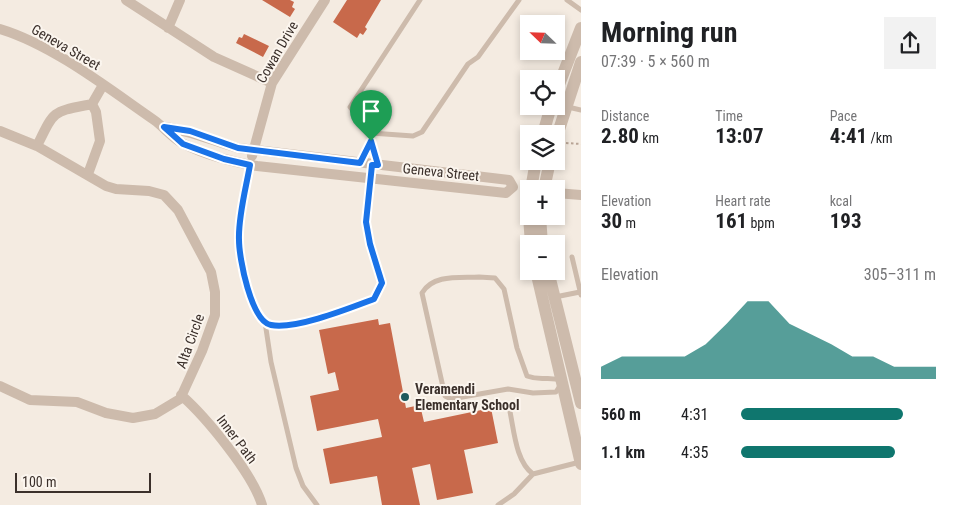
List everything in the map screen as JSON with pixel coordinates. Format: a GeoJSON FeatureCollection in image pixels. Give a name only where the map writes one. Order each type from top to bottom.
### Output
{"type":"FeatureCollection","features":[{"type":"Feature","properties":{"kind":"street"},"geometry":{"type":"LineString","coordinates":[[126,0],[214,57],[272,83]]}},
{"type":"Feature","properties":{"kind":"street"},"geometry":{"type":"LineString","coordinates":[[168,28],[180,0]]}},
{"type":"Feature","properties":{"kind":"street","name":"Cowan Drive"},"geometry":{"type":"LineString","coordinates":[[250,165],[272,83],[325,0]]}},
{"type":"Feature","properties":{"kind":"street"},"geometry":{"type":"LineString","coordinates":[[565,70],[581,28]]}},
{"type":"Feature","properties":{"kind":"street","name":"Geneva Street"},"geometry":{"type":"LineString","coordinates":[[0,29],[16,34],[103,85],[164,127],[183,144],[224,159],[250,165],[506,193],[513,187],[520,188]]}},
{"type":"Feature","properties":{"kind":"street"},"geometry":{"type":"LineString","coordinates":[[564,125],[581,62]]}},
{"type":"Feature","properties":{"kind":"street"},"geometry":{"type":"LineString","coordinates":[[37,146],[49,121],[56,112],[92,104],[103,85]]}},
{"type":"Feature","properties":{"kind":"street"},"geometry":{"type":"LineString","coordinates":[[88,174],[100,141],[96,112],[92,104]]}},
{"type":"Feature","properties":{"kind":"street","name":"Geneva Street"},"geometry":{"type":"LineString","coordinates":[[164,127],[190,131],[217,142],[254,151],[509,180],[513,187]]}},
{"type":"Feature","properties":{"kind":"street","name":"Alta Circle"},"geometry":{"type":"LineString","coordinates":[[0,131],[37,146],[116,189],[164,194],[178,210],[211,272],[215,292],[215,315],[202,351],[181,396]]}},
{"type":"Feature","properties":{"kind":"street"},"geometry":{"type":"LineString","coordinates":[[565,194],[581,196]]}},
{"type":"Feature","properties":{"kind":"street"},"geometry":{"type":"LineString","coordinates":[[539,280],[568,379],[581,403]]}},
{"type":"Feature","properties":{"kind":"street"},"geometry":{"type":"LineString","coordinates":[[550,280],[581,462]]}},
{"type":"Feature","properties":{"kind":"street"},"geometry":{"type":"LineString","coordinates":[[0,386],[30,400],[76,402],[106,413],[133,418],[155,414],[181,396]]}},
{"type":"Feature","properties":{"kind":"street","name":"Inner Path"},"geometry":{"type":"LineString","coordinates":[[181,396],[196,408],[228,449],[254,485],[262,505]]}},
{"type":"Feature","properties":{"kind":"lane"},"geometry":{"type":"LineString","coordinates":[[250,165],[238,240],[253,306],[259,318],[270,325],[289,324],[336,313],[374,299],[382,283],[370,244],[366,222],[375,165],[371,133],[350,106],[420,0]]}},
{"type":"Feature","properties":{"kind":"lane"},"geometry":{"type":"LineString","coordinates":[[371,133],[413,136],[422,132],[468,64],[478,57],[519,0]]}},
{"type":"Feature","properties":{"kind":"lane"},"geometry":{"type":"LineString","coordinates":[[567,0],[581,10]]}},
{"type":"Feature","properties":{"kind":"lane"},"geometry":{"type":"LineString","coordinates":[[568,106],[581,110]]}},
{"type":"Feature","properties":{"kind":"lane"},"geometry":{"type":"LineString","coordinates":[[360,163],[371,141]]}},
{"type":"Feature","properties":{"kind":"lane"},"geometry":{"type":"LineString","coordinates":[[554,297],[581,293],[572,257]]}},
{"type":"Feature","properties":{"kind":"lane"},"geometry":{"type":"LineString","coordinates":[[479,277],[495,278],[504,289],[517,348],[527,376],[538,381],[552,377],[568,379],[556,392],[508,389],[451,399],[445,396],[422,293],[426,285],[435,280],[479,277]]}},
{"type":"Feature","properties":{"kind":"lane"},"geometry":{"type":"LineString","coordinates":[[265,322],[273,370],[296,468],[303,486],[317,505]]}},
{"type":"Feature","properties":{"kind":"lane"},"geometry":{"type":"LineString","coordinates":[[509,407],[521,459],[527,470],[533,474]]}},
{"type":"Feature","properties":{"kind":"lane"},"geometry":{"type":"LineString","coordinates":[[498,505],[514,494],[533,474],[581,462]]}},
{"type":"Feature","properties":{"kind":"path"},"geometry":{"type":"LineString","coordinates":[[565,142],[581,144]]}},
{"type":"Feature","properties":{"kind":"building"},"geometry":{"type":"Polygon","coordinates":[[[262,0],[290,0],[294,2],[292,7],[295,9],[290,17],[262,0]]]}},
{"type":"Feature","properties":{"kind":"building"},"geometry":{"type":"Polygon","coordinates":[[[347,0],[381,0],[365,27],[367,29],[363,35],[360,33],[357,38],[333,22],[347,0]]]}},
{"type":"Feature","properties":{"kind":"building"},"geometry":{"type":"Polygon","coordinates":[[[244,34],[269,46],[263,57],[236,43],[239,37],[242,38],[244,34]]]}},
{"type":"Feature","properties":{"kind":"building"},"geometry":{"type":"Polygon","coordinates":[[[378,319],[379,325],[390,323],[406,408],[420,405],[424,422],[491,408],[498,443],[464,450],[473,493],[437,500],[430,464],[412,468],[420,505],[382,505],[377,476],[330,484],[323,449],[382,437],[378,419],[317,431],[310,396],[339,390],[335,372],[328,374],[319,330],[378,319]]]}},
{"type":"Feature","properties":{"kind":"place","name":"Veramendi Elementary School"},"geometry":{"type":"Point","coordinates":[405,397]}},
{"type":"Feature","properties":{"kind":"route"},"geometry":{"type":"LineString","coordinates":[[164,127],[190,131],[238,148],[360,163],[371,141],[378,165],[372,165],[366,222],[370,244],[382,283],[374,299],[336,313],[289,324],[270,325],[259,318],[253,306],[238,240],[250,165],[224,159],[183,144],[164,127]]}}]}
